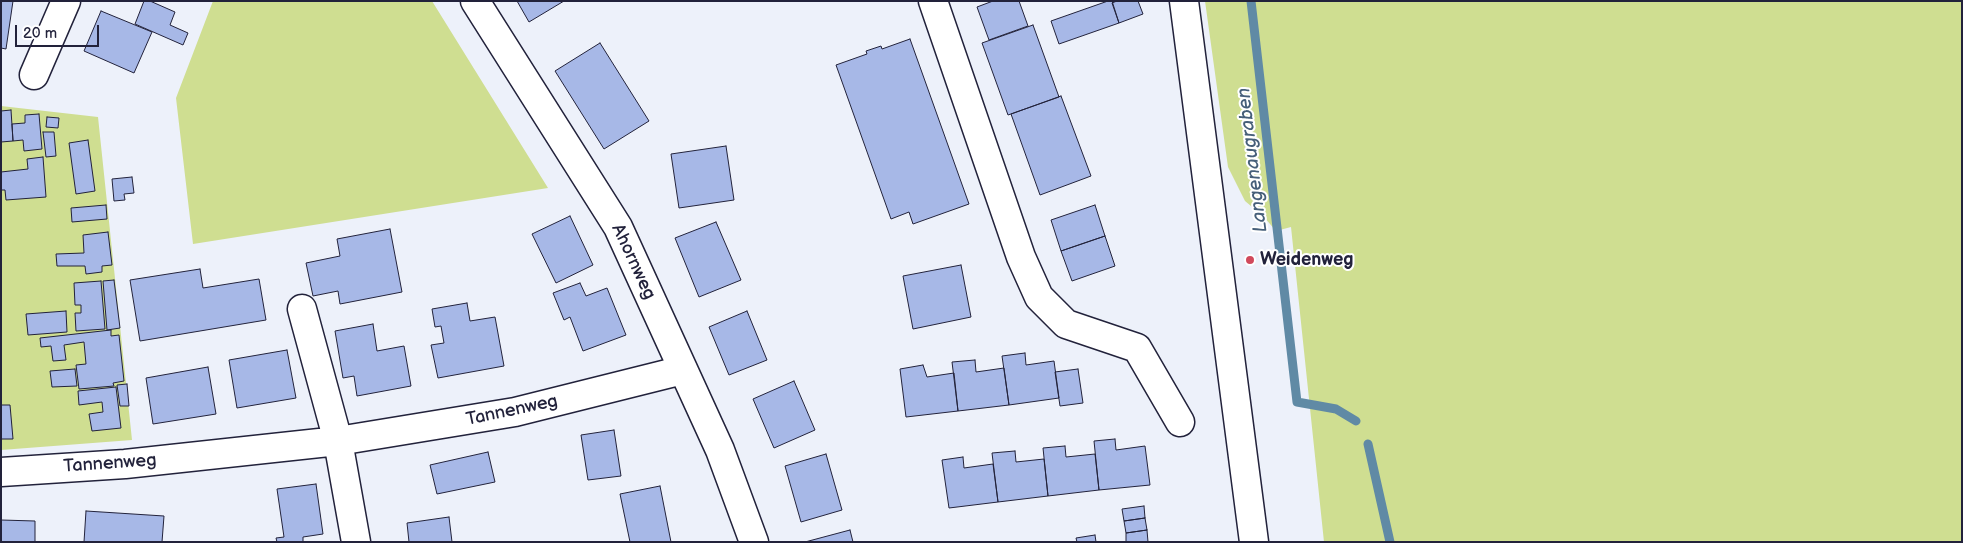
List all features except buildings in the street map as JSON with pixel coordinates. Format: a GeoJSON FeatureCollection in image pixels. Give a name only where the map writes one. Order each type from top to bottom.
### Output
{"type":"FeatureCollection","features":[{"type":"Feature","properties":{"kind":"street"},"geometry":{"type":"LineString","coordinates":[[34,75],[66,1]]}},
{"type":"Feature","properties":{"kind":"street","name":"Ahornweg"},"geometry":{"type":"LineString","coordinates":[[476,1],[618,228],[720,450],[754,542]]}},
{"type":"Feature","properties":{"kind":"street"},"geometry":{"type":"LineString","coordinates":[[933,1],[1021,257],[1039,297],[1066,324],[1137,348],[1180,422]]}},
{"type":"Feature","properties":{"kind":"street"},"geometry":{"type":"LineString","coordinates":[[1184,1],[1254,542]]}},
{"type":"Feature","properties":{"kind":"street"},"geometry":{"type":"LineString","coordinates":[[302,309],[338,441],[356,542]]}},
{"type":"Feature","properties":{"kind":"street","name":"Tannenweg"},"geometry":{"type":"LineString","coordinates":[[1,472],[125,464],[338,441],[515,412],[683,370]]}},
{"type":"Feature","properties":{"kind":"green space"},"geometry":{"type":"Polygon","coordinates":[[[213,1],[432,1],[548,188],[193,244],[176,98],[213,1]]]}},
{"type":"Feature","properties":{"kind":"green space"},"geometry":{"type":"Polygon","coordinates":[[[1205,1],[1962,1],[1962,542],[1324,542],[1291,227],[1276,231],[1264,217],[1245,201],[1228,167],[1205,1]]]}},
{"type":"Feature","properties":{"kind":"green space"},"geometry":{"type":"Polygon","coordinates":[[[1,106],[98,117],[132,440],[1,450],[1,106]]]}},
{"type":"Feature","properties":{"kind":"waterway","name":"Langenaugraben"},"geometry":{"type":"LineString","coordinates":[[1251,1],[1297,402],[1336,409],[1356,421]]}},
{"type":"Feature","properties":{"kind":"waterway","name":"Langenaugraben"},"geometry":{"type":"LineString","coordinates":[[1368,444],[1390,542]]}},
{"type":"Feature","properties":{"kind":"place","name":"Weidenweg"},"geometry":{"type":"Point","coordinates":[1250,260]}}]}
